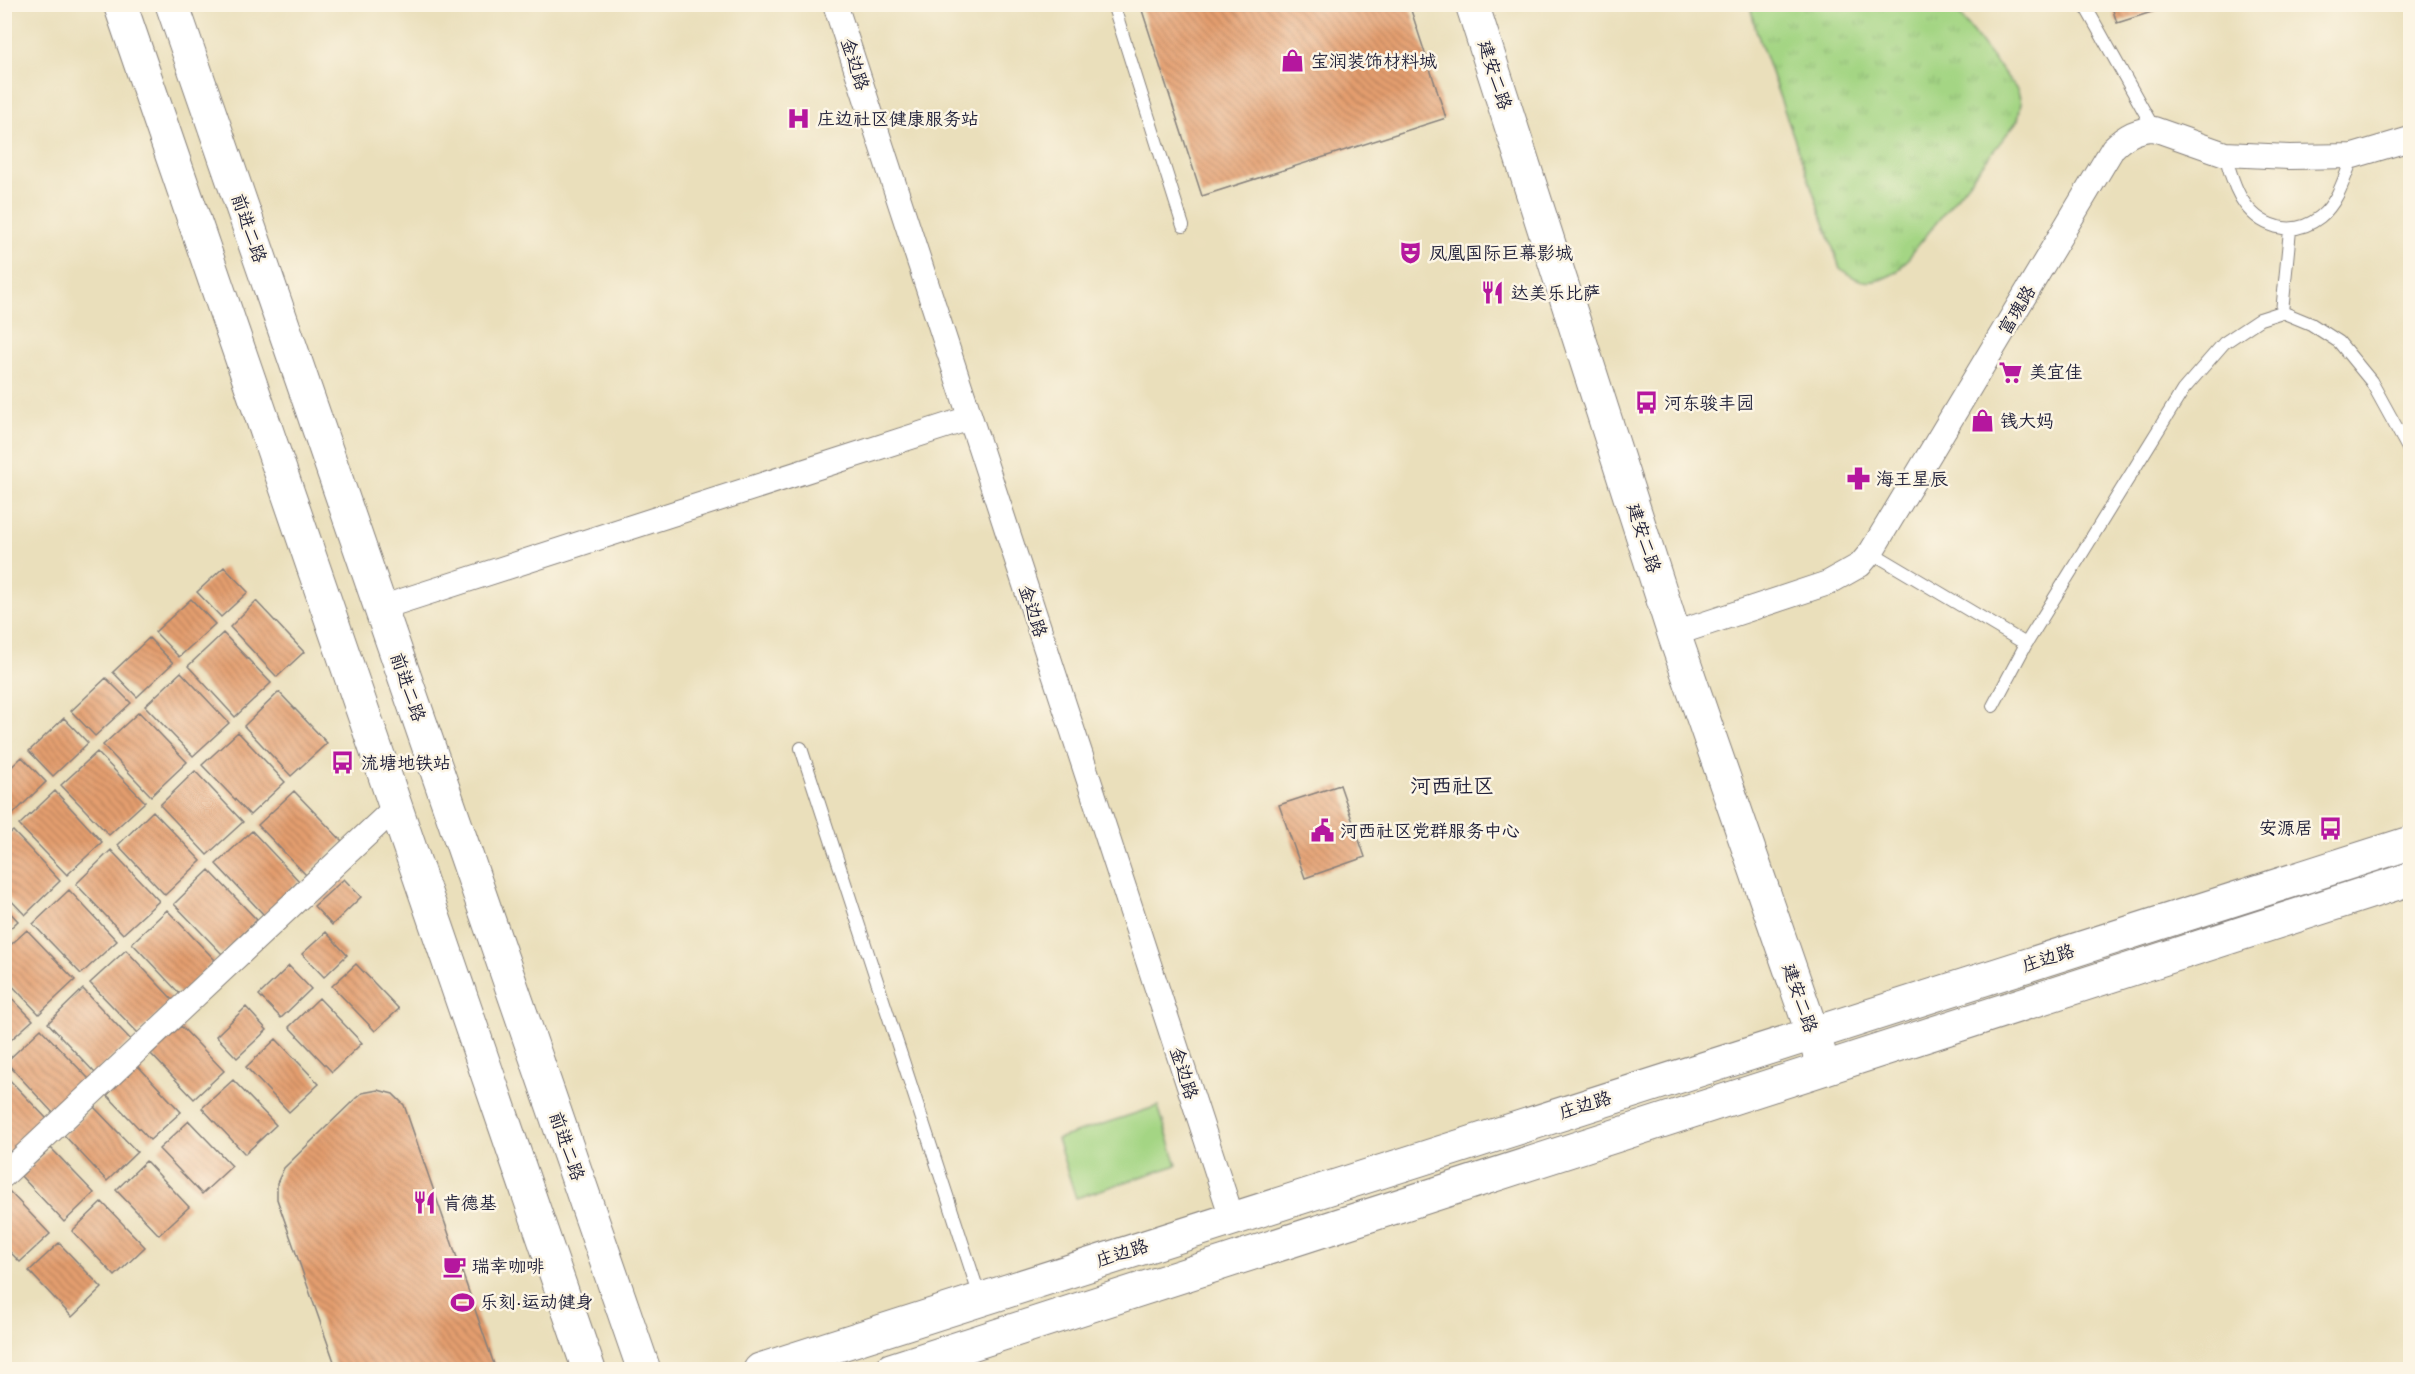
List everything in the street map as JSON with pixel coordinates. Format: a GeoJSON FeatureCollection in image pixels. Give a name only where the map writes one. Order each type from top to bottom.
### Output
{"type":"FeatureCollection","features":[{"type":"Feature","properties":{"kind":"main road"},"geometry":{"type":"LineString","coordinates":[[120,4],[589,1370]]}},
{"type":"Feature","properties":{"kind":"main road","name":"前进二路"},"geometry":{"type":"LineString","coordinates":[[172,4],[644,1370]]}},
{"type":"Feature","properties":{"kind":"main road","name":"建安二路"},"geometry":{"type":"LineString","coordinates":[[1472,4],[1674,634],[1824,1068]]}},
{"type":"Feature","properties":{"kind":"main road","name":"庄边路"},"geometry":{"type":"LineString","coordinates":[[760,1370],[1812,1032],[2410,843]]}},
{"type":"Feature","properties":{"kind":"main road","name":"庄边路"},"geometry":{"type":"LineString","coordinates":[[891,1370],[2410,879]]}},
{"type":"Feature","properties":{"kind":"street","name":"金边路"},"geometry":{"type":"LineString","coordinates":[[835,4],[1232,1218]]}},
{"type":"Feature","properties":{"kind":"street","name":"富瑰路"},"geometry":{"type":"LineString","coordinates":[[1674,634],[1828,583],[1846,575],[1860,565],[2114,148],[2121,140],[2143,129],[2154,129]]}},
{"type":"Feature","properties":{"kind":"street"},"geometry":{"type":"LineString","coordinates":[[2154,129],[2225,154],[2289,158],[2353,156],[2410,139]]}},
{"type":"Feature","properties":{"kind":"street"},"geometry":{"type":"LineString","coordinates":[[380,608],[970,418]]}},
{"type":"Feature","properties":{"kind":"street"},"geometry":{"type":"LineString","coordinates":[[4,1175],[396,807]]}},
{"type":"Feature","properties":{"kind":"lane"},"geometry":{"type":"LineString","coordinates":[[1113,4],[1183,226]]}},
{"type":"Feature","properties":{"kind":"lane"},"geometry":{"type":"LineString","coordinates":[[2084,4],[2154,129]]}},
{"type":"Feature","properties":{"kind":"lane"},"geometry":{"type":"LineString","coordinates":[[2225,154],[2231,177],[2242,199],[2255,215],[2272,225],[2290,230],[2305,226],[2321,216],[2336,198],[2353,156]]}},
{"type":"Feature","properties":{"kind":"lane"},"geometry":{"type":"LineString","coordinates":[[2282,312],[2290,230]]}},
{"type":"Feature","properties":{"kind":"lane"},"geometry":{"type":"LineString","coordinates":[[1993,706],[2026,644],[2183,390],[2223,343],[2260,320],[2282,312],[2311,324],[2339,342],[2371,381],[2410,452]]}},
{"type":"Feature","properties":{"kind":"lane"},"geometry":{"type":"LineString","coordinates":[[1870,552],[2026,644]]}},
{"type":"Feature","properties":{"kind":"lane"},"geometry":{"type":"LineString","coordinates":[[801,748],[981,1299]]}},
{"type":"Feature","properties":{"kind":"green space"},"geometry":{"type":"Polygon","coordinates":[[[1753,5],[1952,5],[2018,91],[2021,103],[2018,120],[1898,271],[1890,276],[1868,282],[1855,278],[1840,268],[1756,30],[1751,10],[1753,5]]]}},
{"type":"Feature","properties":{"kind":"green space"},"geometry":{"type":"Polygon","coordinates":[[[1158,1106],[1177,1165],[1076,1198],[1057,1139],[1158,1106]]]}},
{"type":"Feature","properties":{"kind":"building","name":"宝润装饰材料城"},"geometry":{"type":"Polygon","coordinates":[[[1140,4],[1409,4],[1446,118],[1202,196],[1140,4]]]}},
{"type":"Feature","properties":{"kind":"building"},"geometry":{"type":"Polygon","coordinates":[[[2111,4],[2174,4],[2174,5],[2117,23],[2111,4]]]}},
{"type":"Feature","properties":{"kind":"building"},"geometry":{"type":"Polygon","coordinates":[[[224,567],[248,592],[221,617],[197,592],[224,567]]]}},
{"type":"Feature","properties":{"kind":"building"},"geometry":{"type":"Polygon","coordinates":[[[191,599],[215,624],[179,657],[155,632],[191,599]]]}},
{"type":"Feature","properties":{"kind":"building"},"geometry":{"type":"Polygon","coordinates":[[[256,601],[304,652],[277,677],[230,627],[256,601]]]}},
{"type":"Feature","properties":{"kind":"building"},"geometry":{"type":"Polygon","coordinates":[[[223,633],[271,683],[235,717],[188,666],[223,633]]]}},
{"type":"Feature","properties":{"kind":"building"},"geometry":{"type":"Polygon","coordinates":[[[149,638],[173,663],[137,697],[113,672],[149,638]]]}},
{"type":"Feature","properties":{"kind":"building"},"geometry":{"type":"Polygon","coordinates":[[[181,672],[229,723],[193,756],[145,706],[181,672]]]}},
{"type":"Feature","properties":{"kind":"building"},"geometry":{"type":"Polygon","coordinates":[[[106,678],[131,703],[95,736],[71,711],[106,678]]]}},
{"type":"Feature","properties":{"kind":"building"},"geometry":{"type":"Polygon","coordinates":[[[279,692],[327,743],[291,776],[244,726],[279,692]]]}},
{"type":"Feature","properties":{"kind":"building"},"geometry":{"type":"Polygon","coordinates":[[[139,712],[187,762],[151,796],[103,745],[139,712]]]}},
{"type":"Feature","properties":{"kind":"building"},"geometry":{"type":"Polygon","coordinates":[[[64,718],[88,743],[53,776],[29,751],[64,718]]]}},
{"type":"Feature","properties":{"kind":"building"},"geometry":{"type":"Polygon","coordinates":[[[238,732],[285,782],[250,815],[202,765],[238,732]]]}},
{"type":"Feature","properties":{"kind":"building"},"geometry":{"type":"Polygon","coordinates":[[[97,752],[145,802],[109,835],[61,785],[97,752]]]}},
{"type":"Feature","properties":{"kind":"building"},"geometry":{"type":"Polygon","coordinates":[[[22,757],[46,782],[11,816],[4,809],[4,774],[22,757]]]}},
{"type":"Feature","properties":{"kind":"building"},"geometry":{"type":"Polygon","coordinates":[[[195,771],[243,822],[207,855],[160,805],[195,771]]]}},
{"type":"Feature","properties":{"kind":"building","name":"河西社区党群服务中心"},"geometry":{"type":"Polygon","coordinates":[[[1340,785],[1365,857],[1305,878],[1279,805],[1340,785]]]}},
{"type":"Feature","properties":{"kind":"building"},"geometry":{"type":"Polygon","coordinates":[[[55,791],[102,842],[67,875],[19,825],[55,791]]]}},
{"type":"Feature","properties":{"kind":"building"},"geometry":{"type":"Polygon","coordinates":[[[294,791],[342,841],[306,875],[258,825],[294,791]]]}},
{"type":"Feature","properties":{"kind":"building"},"geometry":{"type":"Polygon","coordinates":[[[153,811],[201,861],[165,895],[118,845],[153,811]]]}},
{"type":"Feature","properties":{"kind":"building"},"geometry":{"type":"Polygon","coordinates":[[[13,831],[60,881],[25,915],[4,893],[4,838],[13,831]]]}},
{"type":"Feature","properties":{"kind":"building"},"geometry":{"type":"Polygon","coordinates":[[[252,831],[299,881],[264,915],[216,864],[252,831]]]}},
{"type":"Feature","properties":{"kind":"building"},"geometry":{"type":"Polygon","coordinates":[[[111,850],[159,901],[123,934],[76,884],[111,850]]]}},
{"type":"Feature","properties":{"kind":"building"},"geometry":{"type":"Polygon","coordinates":[[[209,870],[257,920],[222,954],[174,904],[209,870]]]}},
{"type":"Feature","properties":{"kind":"building"},"geometry":{"type":"Polygon","coordinates":[[[344,879],[361,897],[332,925],[314,906],[344,879]]]}},
{"type":"Feature","properties":{"kind":"building"},"geometry":{"type":"Polygon","coordinates":[[[69,890],[117,941],[81,974],[33,924],[69,890]]]}},
{"type":"Feature","properties":{"kind":"building"},"geometry":{"type":"Polygon","coordinates":[[[4,906],[18,921],[4,934],[4,906]]]}},
{"type":"Feature","properties":{"kind":"building"},"geometry":{"type":"Polygon","coordinates":[[[167,910],[215,960],[180,994],[132,943],[167,910]]]}},
{"type":"Feature","properties":{"kind":"building"},"geometry":{"type":"Polygon","coordinates":[[[27,930],[75,980],[39,1014],[4,977],[4,951],[27,930]]]}},
{"type":"Feature","properties":{"kind":"building"},"geometry":{"type":"Polygon","coordinates":[[[326,932],[347,955],[324,977],[302,954],[326,932]]]}},
{"type":"Feature","properties":{"kind":"building"},"geometry":{"type":"Polygon","coordinates":[[[126,950],[173,1000],[138,1033],[90,983],[126,950]]]}},
{"type":"Feature","properties":{"kind":"building"},"geometry":{"type":"Polygon","coordinates":[[[356,964],[399,1009],[375,1031],[332,986],[356,964]]]}},
{"type":"Feature","properties":{"kind":"building"},"geometry":{"type":"Polygon","coordinates":[[[289,966],[311,989],[281,1018],[259,995],[289,966]]]}},
{"type":"Feature","properties":{"kind":"building"},"geometry":{"type":"Polygon","coordinates":[[[83,989],[131,1040],[95,1073],[48,1023],[83,989]]]}},
{"type":"Feature","properties":{"kind":"building"},"geometry":{"type":"Polygon","coordinates":[[[4,990],[33,1020],[4,1046],[4,990]]]}},
{"type":"Feature","properties":{"kind":"building"},"geometry":{"type":"Polygon","coordinates":[[[319,998],[362,1043],[332,1072],[289,1027],[319,998]]]}},
{"type":"Feature","properties":{"kind":"building"},"geometry":{"type":"Polygon","coordinates":[[[246,1007],[267,1030],[237,1058],[216,1036],[246,1007]]]}},
{"type":"Feature","properties":{"kind":"building"},"geometry":{"type":"Polygon","coordinates":[[[181,1026],[224,1071],[194,1099],[151,1054],[181,1026]]]}},
{"type":"Feature","properties":{"kind":"building"},"geometry":{"type":"Polygon","coordinates":[[[41,1029],[89,1079],[53,1113],[6,1062],[41,1029]]]}},
{"type":"Feature","properties":{"kind":"building"},"geometry":{"type":"Polygon","coordinates":[[[276,1039],[319,1084],[289,1112],[246,1067],[276,1039]]]}},
{"type":"Feature","properties":{"kind":"building"},"geometry":{"type":"Polygon","coordinates":[[[138,1066],[181,1112],[150,1140],[107,1095],[138,1066]]]}},
{"type":"Feature","properties":{"kind":"building"},"geometry":{"type":"Polygon","coordinates":[[[4,1074],[47,1119],[11,1152],[4,1145],[4,1074]]]}},
{"type":"Feature","properties":{"kind":"building"},"geometry":{"type":"Polygon","coordinates":[[[233,1080],[276,1125],[245,1154],[202,1108],[233,1080]]]}},
{"type":"Feature","properties":{"kind":"building"},"geometry":{"type":"Polygon","coordinates":[[[378,1090],[393,1094],[404,1105],[496,1370],[337,1370],[277,1199],[277,1183],[284,1168],[356,1098],[362,1093],[378,1090]]]}},
{"type":"Feature","properties":{"kind":"building"},"geometry":{"type":"Polygon","coordinates":[[[94,1107],[137,1152],[107,1181],[64,1135],[94,1107]]]}},
{"type":"Feature","properties":{"kind":"building"},"geometry":{"type":"Polygon","coordinates":[[[189,1121],[232,1166],[202,1194],[159,1149],[189,1121]]]}},
{"type":"Feature","properties":{"kind":"building"},"geometry":{"type":"Polygon","coordinates":[[[51,1148],[94,1193],[64,1222],[21,1176],[51,1148]]]}},
{"type":"Feature","properties":{"kind":"building"},"geometry":{"type":"Polygon","coordinates":[[[146,1161],[189,1207],[159,1235],[116,1190],[146,1161]]]}},
{"type":"Feature","properties":{"kind":"building"},"geometry":{"type":"Polygon","coordinates":[[[7,1189],[50,1234],[20,1262],[4,1246],[4,1192],[7,1189]]]}},
{"type":"Feature","properties":{"kind":"building"},"geometry":{"type":"Polygon","coordinates":[[[102,1202],[145,1247],[115,1276],[72,1231],[102,1202]]]}},
{"type":"Feature","properties":{"kind":"building"},"geometry":{"type":"Polygon","coordinates":[[[59,1243],[102,1288],[72,1317],[29,1271],[59,1243]]]}},
{"type":"Feature","properties":{"kind":"place","name":"宝润装饰材料城"},"geometry":{"type":"Point","coordinates":[1293,61]}},
{"type":"Feature","properties":{"kind":"place","name":"庄边社区健康服务站"},"geometry":{"type":"Point","coordinates":[799,119]}},
{"type":"Feature","properties":{"kind":"place","name":"凤凰国际巨幕影城"},"geometry":{"type":"Point","coordinates":[1411,253]}},
{"type":"Feature","properties":{"kind":"place","name":"达美乐比萨"},"geometry":{"type":"Point","coordinates":[1493,293]}},
{"type":"Feature","properties":{"kind":"place","name":"美宜佳"},"geometry":{"type":"Point","coordinates":[2011,372]}},
{"type":"Feature","properties":{"kind":"place","name":"河东骏丰园"},"geometry":{"type":"Point","coordinates":[1646,403]}},
{"type":"Feature","properties":{"kind":"place","name":"钱大妈"},"geometry":{"type":"Point","coordinates":[1982,421]}},
{"type":"Feature","properties":{"kind":"place","name":"海王星辰"},"geometry":{"type":"Point","coordinates":[1858,479]}},
{"type":"Feature","properties":{"kind":"place","name":"流塘地铁站"},"geometry":{"type":"Point","coordinates":[343,763]}},
{"type":"Feature","properties":{"kind":"place","name":"安源居"},"geometry":{"type":"Point","coordinates":[2331,828]}},
{"type":"Feature","properties":{"kind":"place","name":"河西社区党群服务中心"},"geometry":{"type":"Point","coordinates":[1322,831]}},
{"type":"Feature","properties":{"kind":"place","name":"肯德基"},"geometry":{"type":"Point","coordinates":[425,1203]}},
{"type":"Feature","properties":{"kind":"place","name":"瑞幸咖啡"},"geometry":{"type":"Point","coordinates":[454,1266]}},
{"type":"Feature","properties":{"kind":"place","name":"乐刻·运动健身"},"geometry":{"type":"Point","coordinates":[462,1302]}},
{"type":"Feature","properties":{"kind":"district","name":"河西社区"},"geometry":{"type":"Point","coordinates":[1452,786]}}]}
